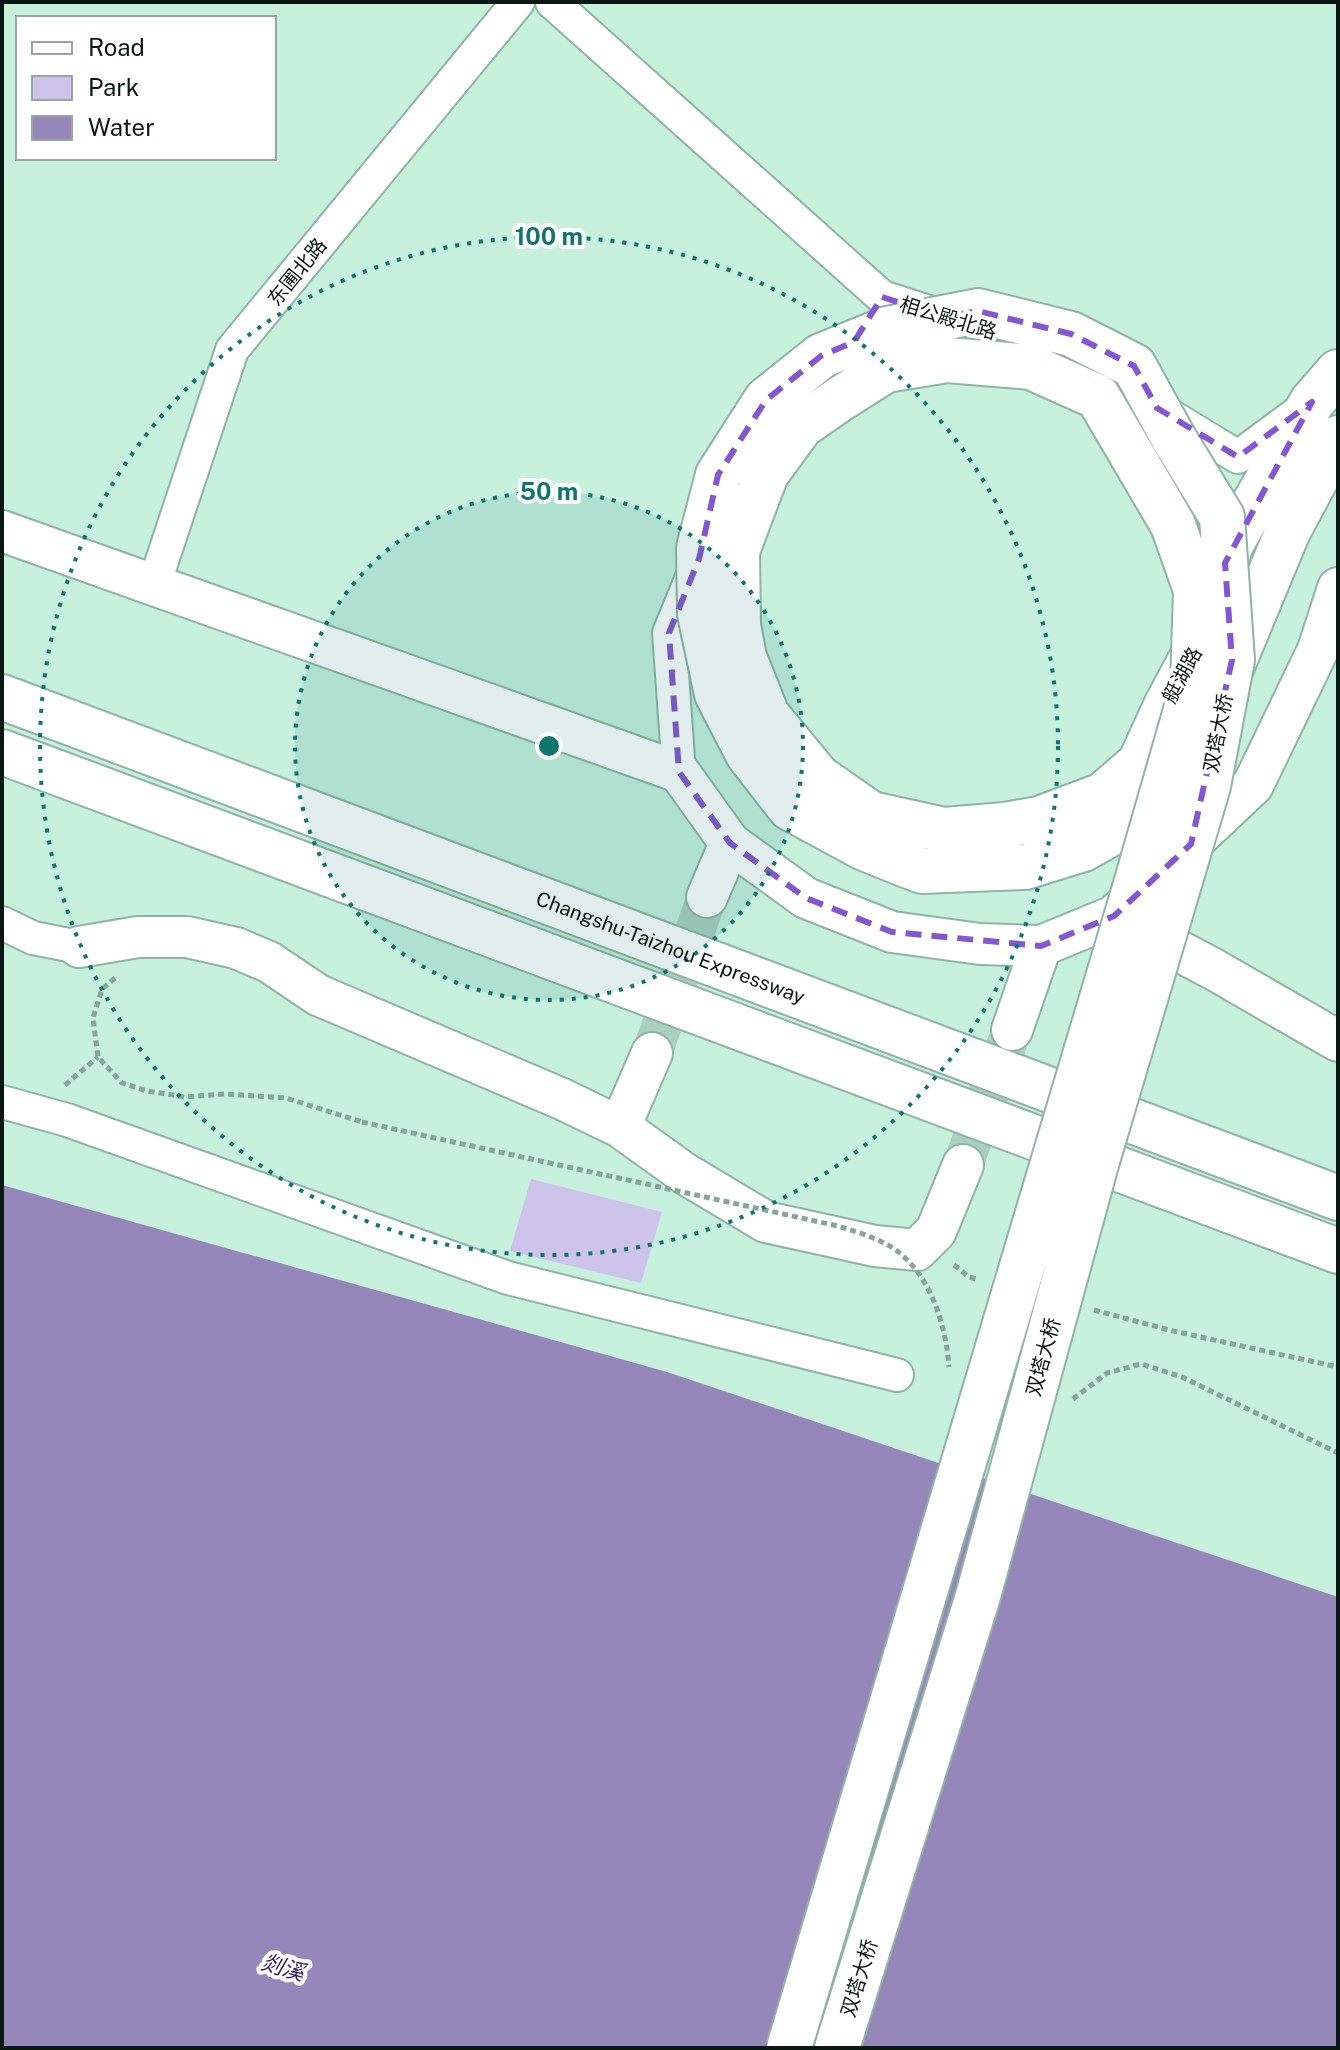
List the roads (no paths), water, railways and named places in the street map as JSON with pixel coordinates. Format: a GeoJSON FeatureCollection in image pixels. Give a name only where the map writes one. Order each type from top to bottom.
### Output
{"type":"FeatureCollection","features":[{"type":"Feature","properties":{"kind":"main road","name":"双塔大桥"},"geometry":{"type":"LineString","coordinates":[[837,2048],[978,1596],[1096,1164],[1208,786],[1232,660],[1222,517],[1134,366],[1071,334],[978,311],[887,329],[821,356],[766,400],[718,475],[699,548],[700,614],[717,694],[748,754],[790,808],[862,847],[908,843]]}},
{"type":"Feature","properties":{"kind":"main road","name":"双塔大桥"},"geometry":{"type":"LineString","coordinates":[[789,2048],[1193,686],[1196,590],[1173,525],[1098,397],[1031,367],[947,360],[886,370],[874,377],[801,426],[766,474],[737,551],[738,625],[744,657],[767,715],[818,777],[908,843]]}},
{"type":"Feature","properties":{"kind":"main road","name":"艇湖路"},"geometry":{"type":"LineString","coordinates":[[1325,387],[1231,544],[1205,631],[1140,763],[1103,795],[1039,819],[944,830],[908,843],[922,871],[1025,867],[1083,849],[1143,815],[1198,744],[1288,531],[1338,438]]}},
{"type":"Feature","properties":{"kind":"main road","name":"Changshu-Taizhou Expressway"},"geometry":{"type":"LineString","coordinates":[[2,697],[1338,1198]]}},
{"type":"Feature","properties":{"kind":"main road"},"geometry":{"type":"LineString","coordinates":[[2,752],[1338,1251]]}},
{"type":"Feature","properties":{"kind":"street","name":"东圃北路"},"geometry":{"type":"LineString","coordinates":[[154,585],[232,350],[518,2]]}},
{"type":"Feature","properties":{"kind":"street","name":"相公殿北路"},"geometry":{"type":"LineString","coordinates":[[552,2],[882,297],[1076,358],[1238,457],[1325,387]]}},
{"type":"Feature","properties":{"kind":"street"},"geometry":{"type":"LineString","coordinates":[[882,297],[840,365],[728,489],[669,633],[679,772],[730,843],[806,898],[892,932],[980,944],[1041,946],[1114,916],[1253,785],[1318,650],[1338,588]]}},
{"type":"Feature","properties":{"kind":"street"},"geometry":{"type":"LineString","coordinates":[[2,531],[679,772]]}},
{"type":"Feature","properties":{"kind":"street"},"geometry":{"type":"LineString","coordinates":[[707,897],[730,843]]}},
{"type":"Feature","properties":{"kind":"street"},"geometry":{"type":"LineString","coordinates":[[1114,916],[1338,1041]]}},
{"type":"Feature","properties":{"kind":"street"},"geometry":{"type":"LineString","coordinates":[[2,923],[33,938],[79,947],[138,937],[187,937],[236,948],[269,962],[318,995],[562,1099],[620,1127],[684,1173],[766,1222],[875,1246],[917,1250],[936,1231],[963,1165]]}},
{"type":"Feature","properties":{"kind":"street"},"geometry":{"type":"LineString","coordinates":[[1012,1030],[1041,946]]}},
{"type":"Feature","properties":{"kind":"street"},"geometry":{"type":"LineString","coordinates":[[620,1127],[652,1053]]}},
{"type":"Feature","properties":{"kind":"street"},"geometry":{"type":"LineString","coordinates":[[2,1102],[67,1120],[508,1278],[897,1375]]}},
{"type":"Feature","properties":{"kind":"water","name":"剡溪"},"geometry":{"type":"Polygon","coordinates":[[[2,1185],[667,1372],[1338,1597],[1338,2048],[2,2048],[2,1185]]]}},
{"type":"Feature","properties":{"kind":"tunnel"},"geometry":{"type":"LineString","coordinates":[[652,1053],[707,897]]}},
{"type":"Feature","properties":{"kind":"tunnel"},"geometry":{"type":"LineString","coordinates":[[963,1165],[1008,1041]]}}]}
